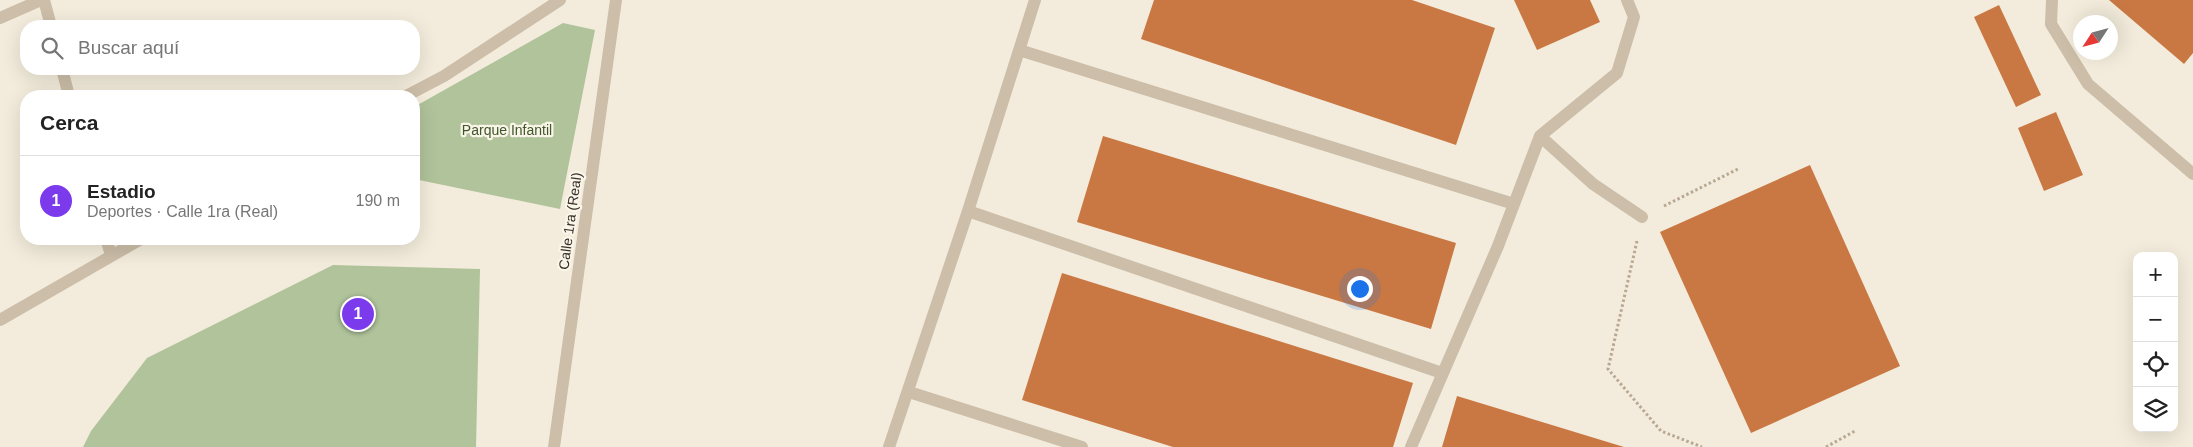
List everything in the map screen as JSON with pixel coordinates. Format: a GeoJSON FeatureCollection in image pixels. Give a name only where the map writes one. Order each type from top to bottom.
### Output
{"type":"FeatureCollection","features":[{"type":"Feature","properties":{"kind":"street"},"geometry":{"type":"LineString","coordinates":[[0,18],[43,0],[49,20]]}},
{"type":"Feature","properties":{"kind":"street"},"geometry":{"type":"LineString","coordinates":[[417,90],[444,76],[560,0]]}},
{"type":"Feature","properties":{"kind":"street","name":"Calle 1ra (Real)"},"geometry":{"type":"LineString","coordinates":[[554,447],[616,0]]}},
{"type":"Feature","properties":{"kind":"street"},"geometry":{"type":"LineString","coordinates":[[889,447],[909,392],[1035,0]]}},
{"type":"Feature","properties":{"kind":"street"},"geometry":{"type":"LineString","coordinates":[[1411,447],[1498,246],[1540,136],[1617,73],[1634,17],[1627,0]]}},
{"type":"Feature","properties":{"kind":"street"},"geometry":{"type":"LineString","coordinates":[[2052,0],[2051,24],[2088,84],[2193,174]]}},
{"type":"Feature","properties":{"kind":"street"},"geometry":{"type":"LineString","coordinates":[[1019,50],[1514,204]]}},
{"type":"Feature","properties":{"kind":"street"},"geometry":{"type":"LineString","coordinates":[[64,75],[67,90]]}},
{"type":"Feature","properties":{"kind":"street"},"geometry":{"type":"LineString","coordinates":[[1540,136],[1593,184],[1642,217]]}},
{"type":"Feature","properties":{"kind":"street"},"geometry":{"type":"LineString","coordinates":[[968,211],[1442,373]]}},
{"type":"Feature","properties":{"kind":"street"},"geometry":{"type":"LineString","coordinates":[[108,245],[110,255]]}},
{"type":"Feature","properties":{"kind":"street"},"geometry":{"type":"LineString","coordinates":[[0,320],[129,245]]}},
{"type":"Feature","properties":{"kind":"street"},"geometry":{"type":"LineString","coordinates":[[909,392],[1082,447]]}},
{"type":"Feature","properties":{"kind":"path"},"geometry":{"type":"LineString","coordinates":[[1702,447],[1661,431],[1608,369],[1642,217],[1740,168]]}},
{"type":"Feature","properties":{"kind":"path"},"geometry":{"type":"LineString","coordinates":[[1826,447],[1855,431]]}},
{"type":"Feature","properties":{"kind":"green space","name":"Parque Infantil"},"geometry":{"type":"Polygon","coordinates":[[[563,23],[595,30],[560,209],[420,180],[420,104],[563,23]]]}},
{"type":"Feature","properties":{"kind":"green space"},"geometry":{"type":"Polygon","coordinates":[[[333,265],[480,269],[476,447],[83,447],[91,431],[147,358],[333,265]]]}},
{"type":"Feature","properties":{"kind":"building"},"geometry":{"type":"Polygon","coordinates":[[[1154,0],[1412,0],[1495,28],[1456,145],[1141,39],[1154,0]]]}},
{"type":"Feature","properties":{"kind":"building"},"geometry":{"type":"Polygon","coordinates":[[[1514,0],[1590,0],[1600,22],[1537,50],[1514,0]]]}},
{"type":"Feature","properties":{"kind":"building"},"geometry":{"type":"Polygon","coordinates":[[[2109,0],[2193,0],[2193,53],[2184,64],[2109,0]]]}},
{"type":"Feature","properties":{"kind":"building"},"geometry":{"type":"Polygon","coordinates":[[[1999,5],[2041,95],[2016,107],[1974,17],[1999,5]]]}},
{"type":"Feature","properties":{"kind":"building"},"geometry":{"type":"Polygon","coordinates":[[[2056,112],[2083,175],[2044,191],[2018,128],[2056,112]]]}},
{"type":"Feature","properties":{"kind":"building"},"geometry":{"type":"Polygon","coordinates":[[[1103,136],[1456,243],[1431,329],[1077,222],[1103,136]]]}},
{"type":"Feature","properties":{"kind":"building"},"geometry":{"type":"Polygon","coordinates":[[[1810,165],[1900,366],[1751,433],[1660,232],[1810,165]]]}},
{"type":"Feature","properties":{"kind":"building"},"geometry":{"type":"Polygon","coordinates":[[[1062,273],[1413,383],[1393,447],[1173,447],[1022,400],[1062,273]]]}},
{"type":"Feature","properties":{"kind":"building"},"geometry":{"type":"Polygon","coordinates":[[[1457,396],[1624,447],[1442,447],[1457,396]]]}},
{"type":"Feature","properties":{"kind":"place","name":"Estadio"},"geometry":{"type":"Point","coordinates":[358,314]}}]}
